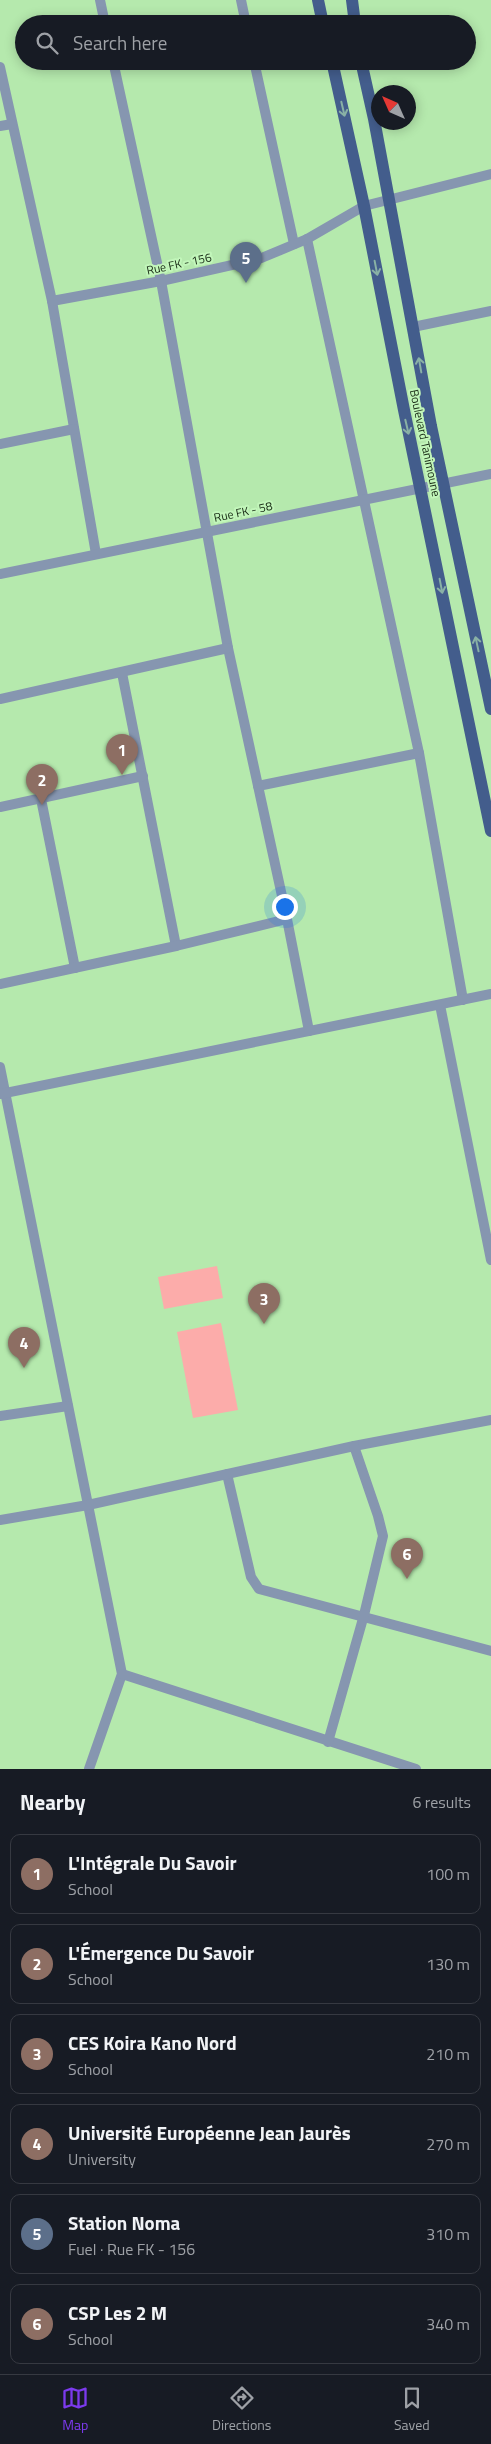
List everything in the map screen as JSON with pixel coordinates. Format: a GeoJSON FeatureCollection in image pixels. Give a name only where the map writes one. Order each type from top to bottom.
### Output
{"type":"FeatureCollection","features":[{"type":"Feature","properties":{"kind":"main road"},"geometry":{"type":"LineString","coordinates":[[318,0],[321,15]]}},
{"type":"Feature","properties":{"kind":"main road"},"geometry":{"type":"LineString","coordinates":[[352,0],[354,15]]}},
{"type":"Feature","properties":{"kind":"main road","name":"Boulevard Tanimoune"},"geometry":{"type":"LineString","coordinates":[[334,70],[364,206],[421,488],[488,797],[491,831]]}},
{"type":"Feature","properties":{"kind":"main road","name":"Boulevard Tanimoune"},"geometry":{"type":"LineString","coordinates":[[363,70],[444,483],[491,709]]}},
{"type":"Feature","properties":{"kind":"street"},"geometry":{"type":"LineString","coordinates":[[100,0],[103,15]]}},
{"type":"Feature","properties":{"kind":"street"},"geometry":{"type":"LineString","coordinates":[[241,0],[244,15]]}},
{"type":"Feature","properties":{"kind":"street"},"geometry":{"type":"LineString","coordinates":[[0,68],[52,301],[96,554]]}},
{"type":"Feature","properties":{"kind":"street"},"geometry":{"type":"LineString","coordinates":[[115,70],[160,281],[228,648],[287,919],[309,1031]]}},
{"type":"Feature","properties":{"kind":"street"},"geometry":{"type":"LineString","coordinates":[[256,70],[294,244]]}},
{"type":"Feature","properties":{"kind":"street"},"geometry":{"type":"LineString","coordinates":[[0,126],[12,124]]}},
{"type":"Feature","properties":{"kind":"street","name":"Rue FK - 156"},"geometry":{"type":"LineString","coordinates":[[52,301],[160,281],[259,259],[307,239],[364,206],[491,174]]}},
{"type":"Feature","properties":{"kind":"street"},"geometry":{"type":"LineString","coordinates":[[307,239],[418,753],[463,1000]]}},
{"type":"Feature","properties":{"kind":"street"},"geometry":{"type":"LineString","coordinates":[[413,327],[491,311]]}},
{"type":"Feature","properties":{"kind":"street"},"geometry":{"type":"LineString","coordinates":[[0,444],[74,429]]}},
{"type":"Feature","properties":{"kind":"street","name":"Rue FK - 58"},"geometry":{"type":"LineString","coordinates":[[0,574],[491,474]]}},
{"type":"Feature","properties":{"kind":"street"},"geometry":{"type":"LineString","coordinates":[[0,699],[228,648]]}},
{"type":"Feature","properties":{"kind":"street"},"geometry":{"type":"LineString","coordinates":[[122,673],[176,946]]}},
{"type":"Feature","properties":{"kind":"street"},"geometry":{"type":"LineString","coordinates":[[258,786],[418,753]]}},
{"type":"Feature","properties":{"kind":"street"},"geometry":{"type":"LineString","coordinates":[[0,807],[143,776]]}},
{"type":"Feature","properties":{"kind":"street"},"geometry":{"type":"LineString","coordinates":[[41,799],[74,968]]}},
{"type":"Feature","properties":{"kind":"street"},"geometry":{"type":"LineString","coordinates":[[0,984],[176,946],[287,919]]}},
{"type":"Feature","properties":{"kind":"street"},"geometry":{"type":"LineString","coordinates":[[3,1093],[491,994]]}},
{"type":"Feature","properties":{"kind":"street"},"geometry":{"type":"LineString","coordinates":[[440,1005],[491,1260]]}},
{"type":"Feature","properties":{"kind":"street"},"geometry":{"type":"LineString","coordinates":[[0,1067],[3,1093],[122,1674],[89,1769]]}},
{"type":"Feature","properties":{"kind":"street"},"geometry":{"type":"LineString","coordinates":[[0,1416],[68,1406]]}},
{"type":"Feature","properties":{"kind":"street"},"geometry":{"type":"LineString","coordinates":[[0,1520],[88,1505],[354,1446],[491,1420]]}},
{"type":"Feature","properties":{"kind":"street"},"geometry":{"type":"LineString","coordinates":[[328,1742],[364,1615],[383,1536],[354,1446]]}},
{"type":"Feature","properties":{"kind":"street"},"geometry":{"type":"LineString","coordinates":[[228,1474],[251,1577],[256,1586],[491,1650]]}},
{"type":"Feature","properties":{"kind":"street"},"geometry":{"type":"LineString","coordinates":[[122,1674],[416,1769]]}},
{"type":"Feature","properties":{"kind":"shaded area"},"geometry":{"type":"Polygon","coordinates":[[[217,1266],[223,1298],[164,1309],[158,1277],[217,1266]]]}},
{"type":"Feature","properties":{"kind":"shaded area"},"geometry":{"type":"Polygon","coordinates":[[[221,1323],[238,1410],[193,1418],[177,1332],[221,1323]]]}},
{"type":"Feature","properties":{"kind":"place","name":"Station Noma"},"geometry":{"type":"Point","coordinates":[246,283]}},
{"type":"Feature","properties":{"kind":"place","name":"L'Intégrale Du Savoir"},"geometry":{"type":"Point","coordinates":[122,775]}},
{"type":"Feature","properties":{"kind":"place","name":"L'Émergence Du Savoir"},"geometry":{"type":"Point","coordinates":[42,805]}},
{"type":"Feature","properties":{"kind":"place","name":"CES Koira Kano Nord"},"geometry":{"type":"Point","coordinates":[264,1324]}},
{"type":"Feature","properties":{"kind":"place","name":"Université Européenne Jean Jaurès"},"geometry":{"type":"Point","coordinates":[24,1368]}},
{"type":"Feature","properties":{"kind":"place","name":"CSP Les 2 M"},"geometry":{"type":"Point","coordinates":[407,1579]}}]}
